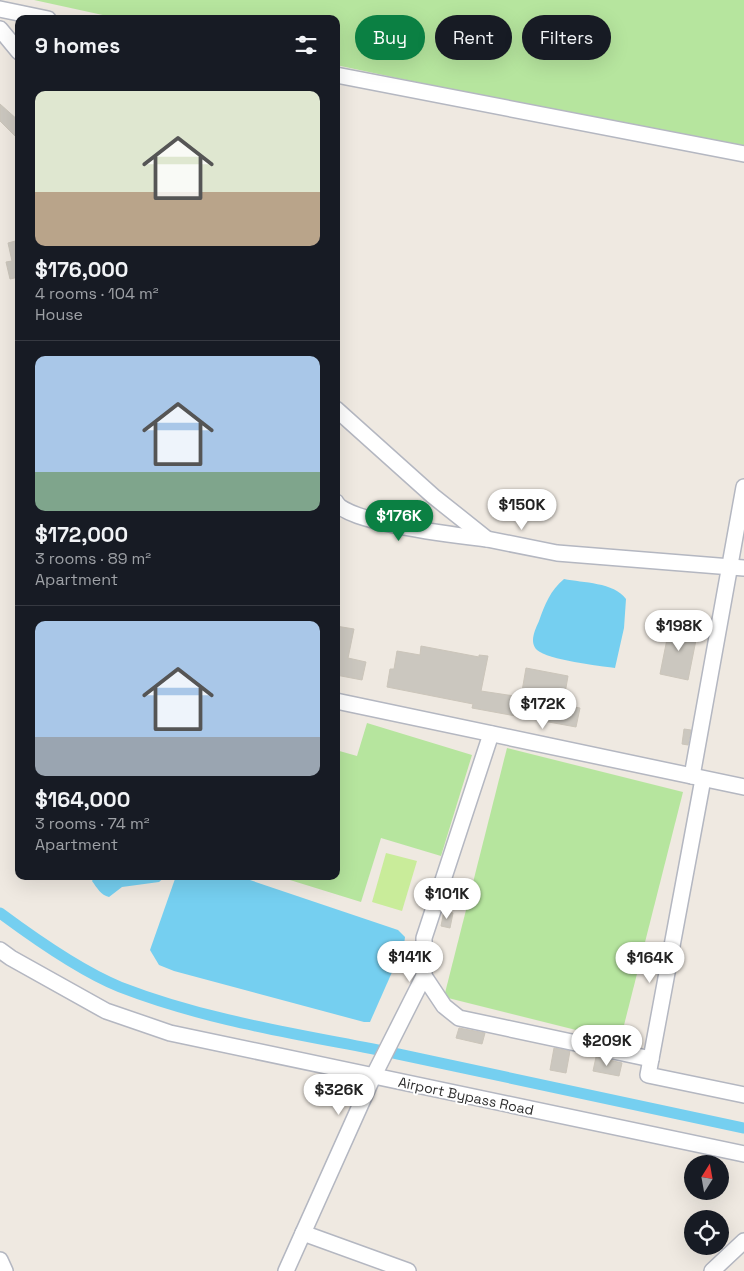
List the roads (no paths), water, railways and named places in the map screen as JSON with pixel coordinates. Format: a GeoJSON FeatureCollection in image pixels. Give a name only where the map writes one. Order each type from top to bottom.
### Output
{"type":"FeatureCollection","features":[{"type":"Feature","properties":{"kind":"street"},"geometry":{"type":"LineString","coordinates":[[0,10],[27,15]]}},
{"type":"Feature","properties":{"kind":"street"},"geometry":{"type":"LineString","coordinates":[[0,29],[15,47]]}},
{"type":"Feature","properties":{"kind":"street"},"geometry":{"type":"LineString","coordinates":[[340,76],[744,154]]}},
{"type":"Feature","properties":{"kind":"street"},"geometry":{"type":"LineString","coordinates":[[340,413],[433,496],[487,539]]}},
{"type":"Feature","properties":{"kind":"street"},"geometry":{"type":"LineString","coordinates":[[744,487],[737,568],[698,777],[648,1075],[744,1095]]}},
{"type":"Feature","properties":{"kind":"street"},"geometry":{"type":"LineString","coordinates":[[340,507],[351,514],[407,528],[487,539],[557,553],[737,568]]}},
{"type":"Feature","properties":{"kind":"street"},"geometry":{"type":"LineString","coordinates":[[340,702],[744,787]]}},
{"type":"Feature","properties":{"kind":"street"},"geometry":{"type":"LineString","coordinates":[[286,1271],[373,1077],[424,976],[424,938],[492,734]]}},
{"type":"Feature","properties":{"kind":"street","name":"Airport Bypass Road"},"geometry":{"type":"LineString","coordinates":[[0,950],[106,1011],[170,1033],[744,1154]]}},
{"type":"Feature","properties":{"kind":"street"},"geometry":{"type":"LineString","coordinates":[[424,976],[444,1006],[459,1018],[651,1059]]}},
{"type":"Feature","properties":{"kind":"street"},"geometry":{"type":"LineString","coordinates":[[303,1233],[408,1271]]}},
{"type":"Feature","properties":{"kind":"street"},"geometry":{"type":"LineString","coordinates":[[712,1271],[744,1241]]}},
{"type":"Feature","properties":{"kind":"street"},"geometry":{"type":"LineString","coordinates":[[0,1260],[5,1271]]}},
{"type":"Feature","properties":{"kind":"water"},"geometry":{"type":"Polygon","coordinates":[[[564,579],[606,586],[621,593],[626,599],[624,628],[615,668],[552,657],[543,654],[535,647],[533,643],[536,628],[546,603],[555,588],[564,579]]]}},
{"type":"Feature","properties":{"kind":"water"},"geometry":{"type":"Polygon","coordinates":[[[161,880],[159,882],[122,887],[109,897],[101,893],[92,881],[161,880]]]}},
{"type":"Feature","properties":{"kind":"water"},"geometry":{"type":"Polygon","coordinates":[[[175,880],[250,880],[398,930],[405,937],[404,945],[370,1022],[364,1022],[174,971],[159,965],[150,950],[175,880]]]}},
{"type":"Feature","properties":{"kind":"waterway"},"geometry":{"type":"LineString","coordinates":[[0,913],[58,954],[89,972],[120,987],[188,1010],[223,1019],[398,1054],[744,1128]]}}]}
